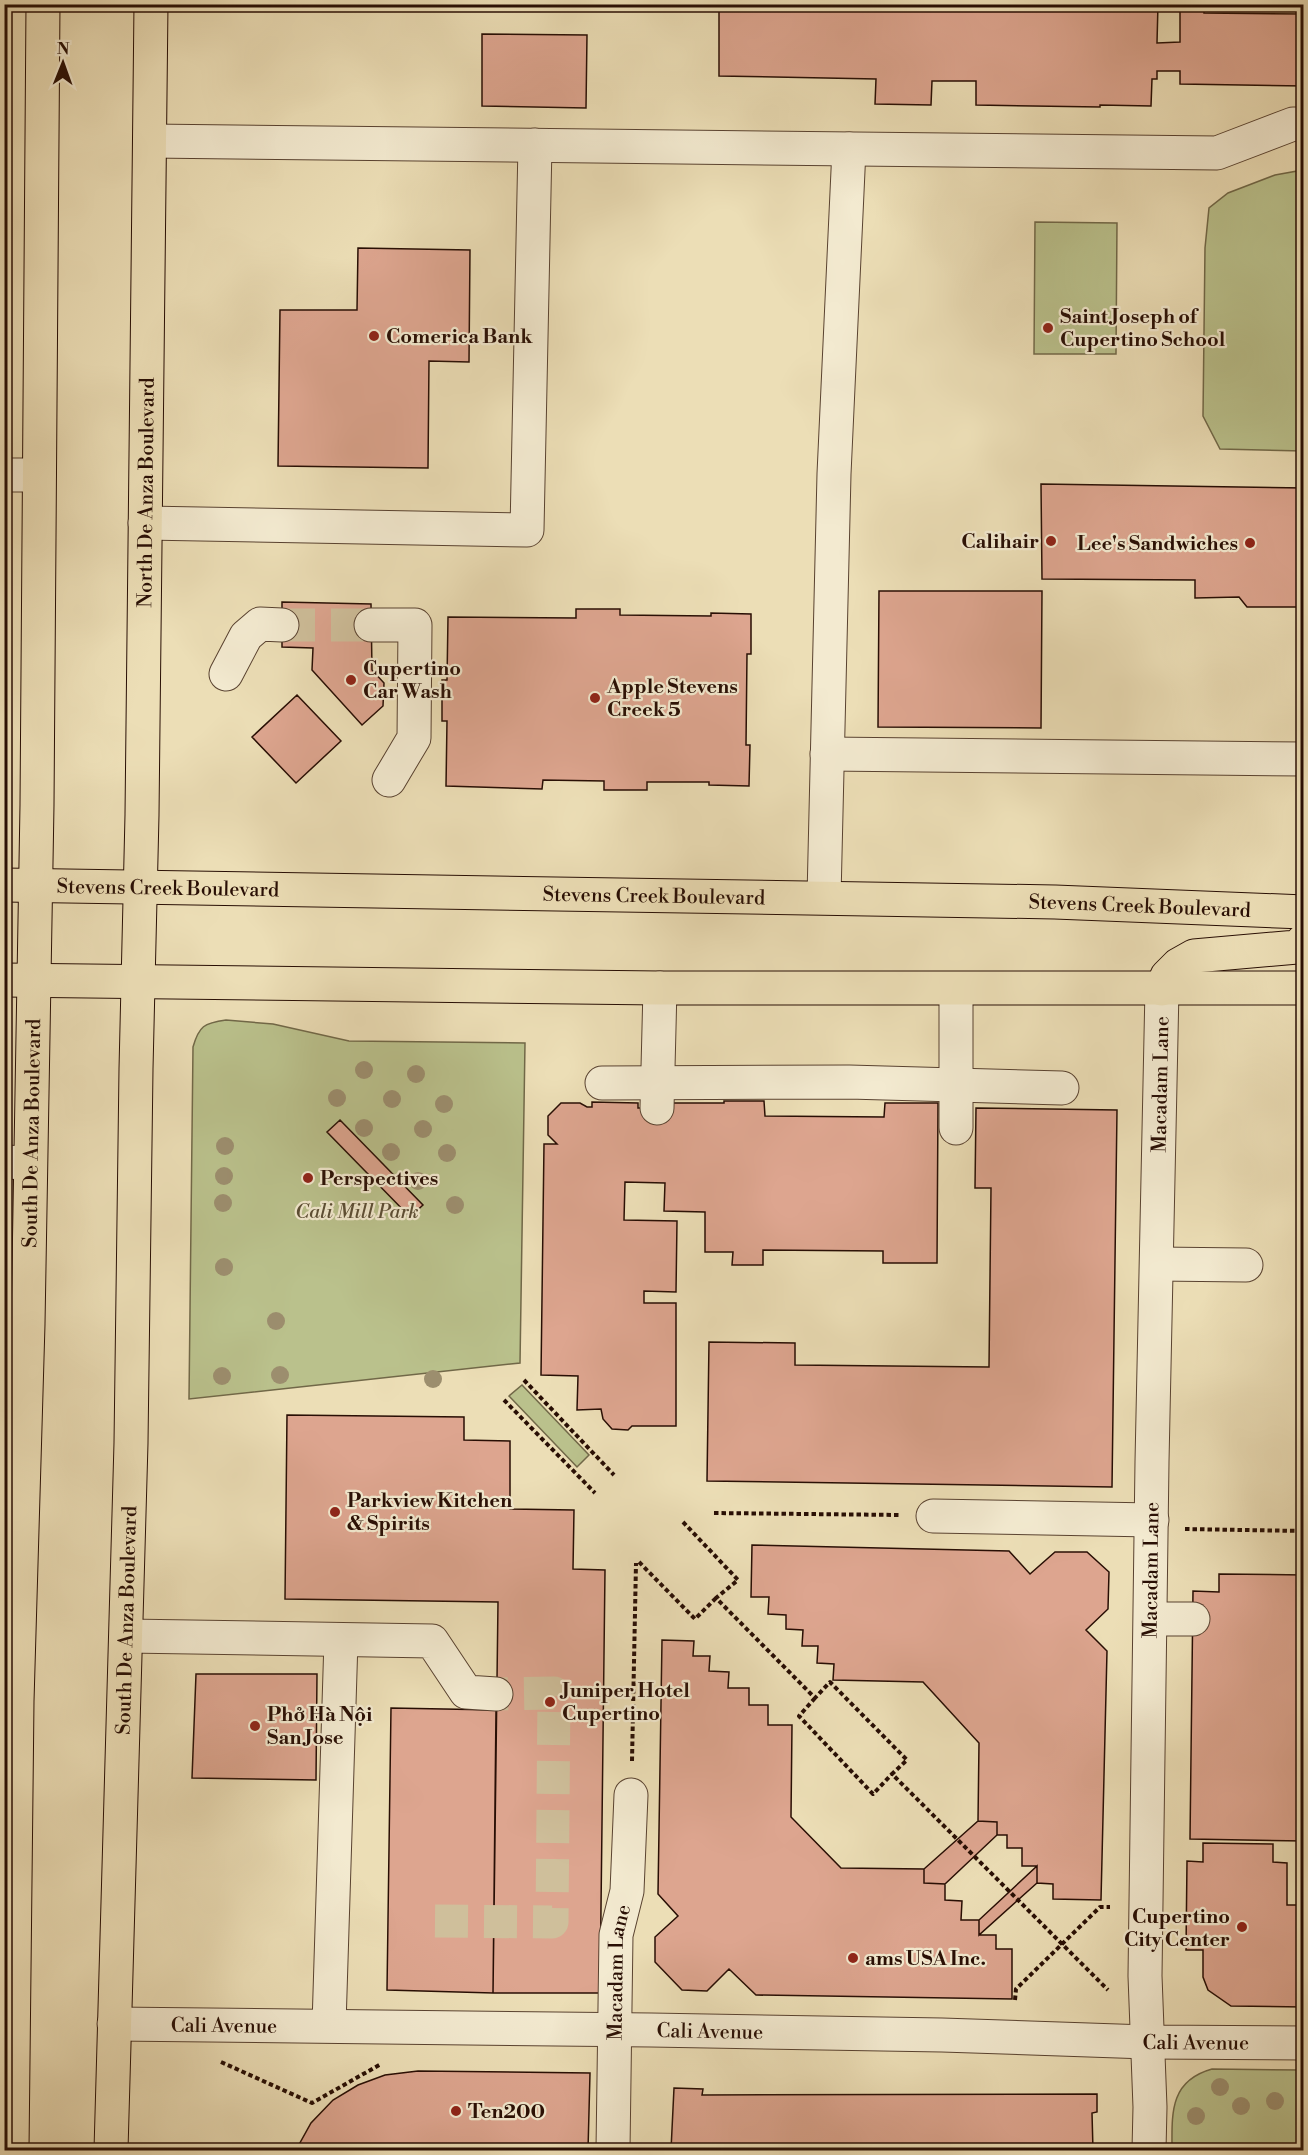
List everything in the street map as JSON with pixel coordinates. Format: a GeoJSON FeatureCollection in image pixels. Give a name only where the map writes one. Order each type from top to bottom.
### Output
{"type":"FeatureCollection","features":[{"type":"Feature","properties":{"kind":"main road"},"geometry":{"type":"LineString","coordinates":[[43,4],[39,475],[20,886],[19,980],[660,988],[1304,988]]}},
{"type":"Feature","properties":{"kind":"main road","name":"North De Anza Boulevard"},"geometry":{"type":"LineString","coordinates":[[138,982],[151,4]]}},
{"type":"Feature","properties":{"kind":"main road","name":"Stevens Creek Boulevard"},"geometry":{"type":"LineString","coordinates":[[20,886],[824,897],[1055,902],[1304,912]]}},
{"type":"Feature","properties":{"kind":"main road"},"geometry":{"type":"LineString","coordinates":[[1162,989],[1167,976],[1194,956],[1216,952],[1297,947],[1304,940]]}},
{"type":"Feature","properties":{"kind":"main road","name":"South De Anza Boulevard"},"geometry":{"type":"LineString","coordinates":[[12,2151],[11,1701],[28,1324],[17,1162],[19,980]]}},
{"type":"Feature","properties":{"kind":"main road","name":"South De Anza Boulevard"},"geometry":{"type":"LineString","coordinates":[[111,2151],[127,1636],[138,982]]}},
{"type":"Feature","properties":{"kind":"lane"},"geometry":{"type":"LineString","coordinates":[[150,141],[1217,153],[1293,124],[1304,124]]}},
{"type":"Feature","properties":{"kind":"lane"},"geometry":{"type":"LineString","coordinates":[[145,523],[527,530],[535,145]]}},
{"type":"Feature","properties":{"kind":"lane"},"geometry":{"type":"LineString","coordinates":[[824,897],[834,474],[849,149]]}},
{"type":"Feature","properties":{"kind":"lane"},"geometry":{"type":"LineString","coordinates":[[4,475],[39,475]]}},
{"type":"Feature","properties":{"kind":"lane"},"geometry":{"type":"LineString","coordinates":[[226,674],[246,636],[260,624],[282,624]]}},
{"type":"Feature","properties":{"kind":"lane"},"geometry":{"type":"LineString","coordinates":[[371,625],[415,625],[414,738],[389,780]]}},
{"type":"Feature","properties":{"kind":"lane"},"geometry":{"type":"LineString","coordinates":[[827,754],[1304,759]]}},
{"type":"Feature","properties":{"kind":"lane"},"geometry":{"type":"LineString","coordinates":[[657,1096],[660,988]]}},
{"type":"Feature","properties":{"kind":"lane"},"geometry":{"type":"LineString","coordinates":[[956,989],[956,1128]]}},
{"type":"Feature","properties":{"kind":"lane","name":"Macadam Lane"},"geometry":{"type":"LineString","coordinates":[[1149,2151],[1150,2107],[1145,1976],[1151,1619],[1166,1524],[1156,1264],[1162,989]]}},
{"type":"Feature","properties":{"kind":"lane"},"geometry":{"type":"LineString","coordinates":[[602,1083],[657,1096],[849,1082],[1062,1088]]}},
{"type":"Feature","properties":{"kind":"lane"},"geometry":{"type":"LineString","coordinates":[[1156,1264],[1246,1265]]}},
{"type":"Feature","properties":{"kind":"lane"},"geometry":{"type":"LineString","coordinates":[[933,1516],[1166,1524]]}},
{"type":"Feature","properties":{"kind":"lane"},"geometry":{"type":"LineString","coordinates":[[1151,1619],[1193,1619]]}},
{"type":"Feature","properties":{"kind":"lane"},"geometry":{"type":"LineString","coordinates":[[127,1636],[432,1641],[466,1692],[496,1694]]}},
{"type":"Feature","properties":{"kind":"lane"},"geometry":{"type":"LineString","coordinates":[[329,2025],[341,1641]]}},
{"type":"Feature","properties":{"kind":"lane","name":"Macadam Lane"},"geometry":{"type":"LineString","coordinates":[[613,2151],[616,1935],[627,1891],[631,1795]]}},
{"type":"Feature","properties":{"kind":"lane","name":"Cali Avenue"},"geometry":{"type":"LineString","coordinates":[[114,2024],[329,2025],[942,2035],[1147,2042],[1304,2043]]}},
{"type":"Feature","properties":{"kind":"path"},"geometry":{"type":"LineString","coordinates":[[524,1380],[614,1475]]}},
{"type":"Feature","properties":{"kind":"path"},"geometry":{"type":"LineString","coordinates":[[504,1400],[595,1493]]}},
{"type":"Feature","properties":{"kind":"path"},"geometry":{"type":"LineString","coordinates":[[714,1513],[933,1516]]}},
{"type":"Feature","properties":{"kind":"path"},"geometry":{"type":"LineString","coordinates":[[631,1795],[638,1563],[695,1619],[738,1580],[683,1522]]}},
{"type":"Feature","properties":{"kind":"path"},"geometry":{"type":"LineString","coordinates":[[1166,1524],[1304,1531]]}},
{"type":"Feature","properties":{"kind":"path"},"geometry":{"type":"LineString","coordinates":[[716,1598],[815,1698]]}},
{"type":"Feature","properties":{"kind":"path"},"geometry":{"type":"LineString","coordinates":[[830,1682],[907,1760],[892,1774],[873,1794],[799,1716],[830,1682]]}},
{"type":"Feature","properties":{"kind":"path"},"geometry":{"type":"LineString","coordinates":[[892,1774],[1108,1990]]}},
{"type":"Feature","properties":{"kind":"path"},"geometry":{"type":"LineString","coordinates":[[1015,2000],[1016,1989],[1100,1907],[1110,1908]]}},
{"type":"Feature","properties":{"kind":"path"},"geometry":{"type":"LineString","coordinates":[[215,2059],[312,2103],[381,2064]]}},
{"type":"Feature","properties":{"kind":"green space"},"geometry":{"type":"Polygon","coordinates":[[[1303,170],[1303,451],[1220,449],[1203,416],[1205,248],[1209,208],[1228,193],[1275,175],[1303,170]]]}},
{"type":"Feature","properties":{"kind":"green space"},"geometry":{"type":"Polygon","coordinates":[[[1035,222],[1117,223],[1116,354],[1034,354],[1035,222]]]}},
{"type":"Feature","properties":{"kind":"green space","name":"Cali Mill Park"},"geometry":{"type":"Polygon","coordinates":[[[226,1020],[273,1024],[349,1041],[525,1043],[520,1363],[189,1399],[193,1047],[200,1030],[207,1024],[226,1020]]]}},
{"type":"Feature","properties":{"kind":"green space"},"geometry":{"type":"Polygon","coordinates":[[[522,1385],[589,1455],[577,1467],[509,1396],[522,1385]]]}},
{"type":"Feature","properties":{"kind":"green space"},"geometry":{"type":"Polygon","coordinates":[[[1212,2069],[1303,2070],[1303,2150],[1172,2150],[1173,2112],[1180,2090],[1198,2074],[1212,2069]]]}},
{"type":"Feature","properties":{"kind":"building"},"geometry":{"type":"Polygon","coordinates":[[[485,4],[554,4],[554,9],[485,9],[485,4]]]}},
{"type":"Feature","properties":{"kind":"building"},"geometry":{"type":"Polygon","coordinates":[[[719,4],[1158,4],[1157,43],[1180,42],[1180,4],[1204,4],[1204,13],[1304,14],[1304,86],[1180,84],[1180,71],[1157,71],[1157,79],[1152,79],[1151,106],[976,105],[976,81],[932,81],[931,105],[875,104],[876,79],[719,76],[719,4]]]}},
{"type":"Feature","properties":{"kind":"building"},"geometry":{"type":"Polygon","coordinates":[[[482,34],[587,35],[586,108],[482,106],[482,34]]]}},
{"type":"Feature","properties":{"kind":"building","name":"Comerica Bank"},"geometry":{"type":"Polygon","coordinates":[[[358,248],[470,250],[469,362],[429,361],[428,468],[278,466],[280,310],[357,310],[358,248]]]}},
{"type":"Feature","properties":{"kind":"building"},"geometry":{"type":"Polygon","coordinates":[[[1041,484],[1304,488],[1304,607],[1247,607],[1239,597],[1195,598],[1195,580],[1042,579],[1041,484]]]}},
{"type":"Feature","properties":{"kind":"building"},"geometry":{"type":"Polygon","coordinates":[[[879,591],[1042,591],[1041,728],[878,727],[879,591]]]}},
{"type":"Feature","properties":{"kind":"building"},"geometry":{"type":"Polygon","coordinates":[[[282,602],[371,604],[372,670],[384,683],[383,706],[362,725],[312,670],[313,648],[282,647],[282,602]]]}},
{"type":"Feature","properties":{"kind":"building","name":"Apple Stevens Creek 5"},"geometry":{"type":"Polygon","coordinates":[[[576,609],[620,609],[620,615],[751,614],[751,654],[747,654],[746,745],[750,745],[749,786],[709,785],[709,782],[647,782],[647,790],[604,790],[604,781],[543,780],[542,789],[446,786],[447,721],[442,721],[442,680],[447,680],[448,617],[576,618],[576,609]]]}},
{"type":"Feature","properties":{"kind":"building"},"geometry":{"type":"Polygon","coordinates":[[[297,695],[341,741],[296,783],[252,737],[297,695]]]}},
{"type":"Feature","properties":{"kind":"building"},"geometry":{"type":"Polygon","coordinates":[[[724,1101],[764,1101],[765,1116],[884,1117],[885,1103],[938,1103],[937,1263],[883,1263],[883,1251],[763,1250],[763,1265],[732,1265],[733,1252],[705,1252],[705,1212],[664,1211],[665,1183],[625,1182],[624,1220],[677,1221],[676,1292],[644,1291],[644,1303],[676,1303],[676,1426],[632,1426],[628,1430],[612,1429],[603,1419],[601,1409],[577,1410],[578,1376],[541,1375],[544,1144],[557,1144],[548,1135],[548,1116],[561,1103],[580,1103],[592,1107],[592,1102],[638,1103],[638,1108],[657,1108],[673,1103],[724,1103],[724,1101]]]}},
{"type":"Feature","properties":{"kind":"building"},"geometry":{"type":"Polygon","coordinates":[[[976,1108],[1117,1110],[1112,1487],[707,1481],[709,1342],[795,1343],[795,1365],[989,1367],[991,1188],[975,1188],[976,1108]]]}},
{"type":"Feature","properties":{"kind":"building"},"geometry":{"type":"Polygon","coordinates":[[[340,1120],[423,1205],[410,1217],[327,1132],[340,1120]]]}},
{"type":"Feature","properties":{"kind":"building","name":"Juniper Hotel Cupertino"},"geometry":{"type":"Polygon","coordinates":[[[287,1415],[464,1417],[464,1440],[510,1441],[510,1509],[574,1510],[573,1569],[605,1570],[600,1993],[493,1993],[498,1602],[285,1599],[287,1415]]]}},
{"type":"Feature","properties":{"kind":"building"},"geometry":{"type":"Polygon","coordinates":[[[752,1545],[1009,1551],[1030,1574],[1055,1552],[1087,1552],[1109,1572],[1108,1609],[1086,1630],[1107,1651],[1101,1900],[1053,1899],[1053,1884],[1037,1883],[1037,1866],[1022,1866],[1022,1848],[1007,1848],[1007,1835],[997,1835],[997,1822],[978,1821],[979,1743],[923,1682],[833,1680],[834,1664],[817,1663],[818,1646],[802,1646],[803,1630],[786,1629],[786,1615],[768,1614],[769,1597],[751,1597],[752,1545]]]}},
{"type":"Feature","properties":{"kind":"building"},"geometry":{"type":"Polygon","coordinates":[[[1219,1574],[1304,1575],[1304,1841],[1190,1839],[1193,1591],[1219,1592],[1219,1574]]]}},
{"type":"Feature","properties":{"kind":"building"},"geometry":{"type":"Polygon","coordinates":[[[662,1640],[694,1641],[693,1656],[710,1656],[709,1671],[729,1672],[728,1688],[749,1688],[749,1705],[768,1705],[768,1725],[792,1725],[791,1817],[841,1868],[924,1869],[924,1883],[945,1884],[945,1900],[962,1901],[961,1920],[979,1920],[979,1935],[996,1935],[996,1949],[1012,1949],[1012,1999],[756,1995],[729,1969],[707,1991],[682,1990],[655,1962],[655,1937],[678,1916],[658,1894],[662,1640]]]}},
{"type":"Feature","properties":{"kind":"building","name":"Phở Hà Nội San Jose"},"geometry":{"type":"Polygon","coordinates":[[[196,1674],[317,1674],[316,1780],[192,1778],[196,1674]]]}},
{"type":"Feature","properties":{"kind":"building"},"geometry":{"type":"Polygon","coordinates":[[[391,1708],[496,1710],[493,1993],[387,1990],[391,1708]]]}},
{"type":"Feature","properties":{"kind":"building"},"geometry":{"type":"Polygon","coordinates":[[[978,1821],[997,1822],[997,1835],[945,1884],[924,1883],[924,1869],[978,1821]]]}},
{"type":"Feature","properties":{"kind":"building","name":"Cupertino City Center"},"geometry":{"type":"Polygon","coordinates":[[[1203,1843],[1273,1844],[1273,1862],[1287,1863],[1287,1905],[1298,1905],[1298,1950],[1304,1950],[1304,2007],[1231,2006],[1208,1990],[1203,1977],[1203,1950],[1186,1950],[1187,1861],[1203,1862],[1203,1843]]]}},
{"type":"Feature","properties":{"kind":"building"},"geometry":{"type":"Polygon","coordinates":[[[1037,1866],[1037,1883],[979,1935],[979,1920],[1037,1866]]]}},
{"type":"Feature","properties":{"kind":"building","name":"Ten200"},"geometry":{"type":"Polygon","coordinates":[[[418,2071],[590,2073],[588,2150],[296,2150],[311,2123],[333,2100],[358,2085],[385,2075],[418,2071]]]}},
{"type":"Feature","properties":{"kind":"building"},"geometry":{"type":"Polygon","coordinates":[[[674,2088],[703,2089],[702,2095],[1097,2094],[1097,2112],[1092,2113],[1093,2150],[767,2150],[767,2145],[740,2145],[740,2150],[671,2150],[674,2088]]]}},
{"type":"Feature","properties":{"kind":"tunnel"},"geometry":{"type":"LineString","coordinates":[[282,625],[371,625]]}},
{"type":"Feature","properties":{"kind":"tunnel"},"geometry":{"type":"LineString","coordinates":[[435,1921],[552,1922],[554,1693],[496,1694]]}},
{"type":"Feature","properties":{"kind":"place","name":"Saint Joseph of Cupertino School"},"geometry":{"type":"Point","coordinates":[1048,328]}},
{"type":"Feature","properties":{"kind":"place","name":"Comerica Bank"},"geometry":{"type":"Point","coordinates":[374,336]}},
{"type":"Feature","properties":{"kind":"place","name":"Calihair"},"geometry":{"type":"Point","coordinates":[1051,541]}},
{"type":"Feature","properties":{"kind":"place","name":"Lee's Sandwiches"},"geometry":{"type":"Point","coordinates":[1250,543]}},
{"type":"Feature","properties":{"kind":"place","name":"Cupertino Car Wash"},"geometry":{"type":"Point","coordinates":[351,680]}},
{"type":"Feature","properties":{"kind":"place","name":"Apple Stevens Creek 5"},"geometry":{"type":"Point","coordinates":[595,698]}},
{"type":"Feature","properties":{"kind":"place","name":"Perspectives"},"geometry":{"type":"Point","coordinates":[308,1178]}},
{"type":"Feature","properties":{"kind":"place","name":"Parkview Kitchen & Spirits"},"geometry":{"type":"Point","coordinates":[335,1512]}},
{"type":"Feature","properties":{"kind":"place","name":"Juniper Hotel Cupertino"},"geometry":{"type":"Point","coordinates":[550,1702]}},
{"type":"Feature","properties":{"kind":"place","name":"Phở Hà Nội San Jose"},"geometry":{"type":"Point","coordinates":[255,1726]}},
{"type":"Feature","properties":{"kind":"place","name":"Cupertino City Center"},"geometry":{"type":"Point","coordinates":[1242,1927]}},
{"type":"Feature","properties":{"kind":"place","name":"ams USA Inc."},"geometry":{"type":"Point","coordinates":[853,1958]}},
{"type":"Feature","properties":{"kind":"place","name":"Ten200"},"geometry":{"type":"Point","coordinates":[456,2111]}}]}
